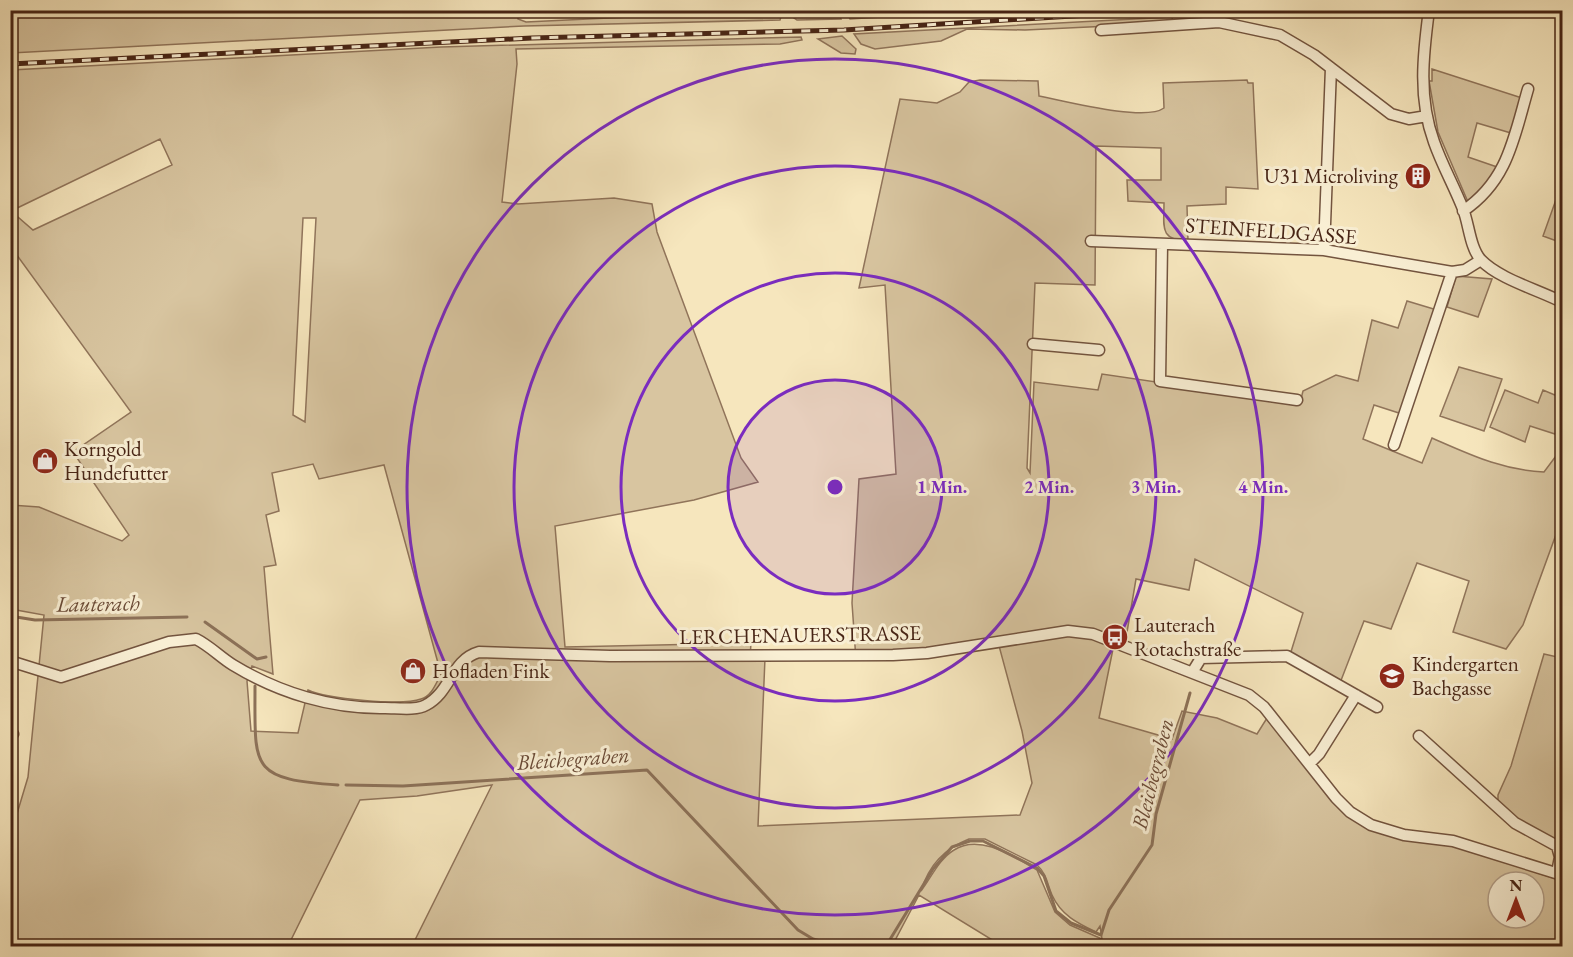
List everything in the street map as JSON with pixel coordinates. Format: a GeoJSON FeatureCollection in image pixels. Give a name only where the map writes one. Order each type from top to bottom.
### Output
{"type":"FeatureCollection","features":[{"type":"Feature","properties":{"kind":"street"},"geometry":{"type":"LineString","coordinates":[[1429,10],[1422,68],[1427,116],[1433,140],[1463,210],[1480,260],[1498,272],[1563,302]]}},
{"type":"Feature","properties":{"kind":"street"},"geometry":{"type":"LineString","coordinates":[[1101,30],[1232,23],[1289,38],[1391,114],[1409,119],[1427,116]]}},
{"type":"Feature","properties":{"kind":"street"},"geometry":{"type":"LineString","coordinates":[[1324,250],[1331,68]]}},
{"type":"Feature","properties":{"kind":"street"},"geometry":{"type":"LineString","coordinates":[[1463,210],[1476,202],[1501,174],[1528,89]]}},
{"type":"Feature","properties":{"kind":"street","name":"STEINFELDGASSE"},"geometry":{"type":"LineString","coordinates":[[1091,241],[1324,250],[1452,272]]}},
{"type":"Feature","properties":{"kind":"street"},"geometry":{"type":"LineString","coordinates":[[1162,244],[1160,381],[1297,400]]}},
{"type":"Feature","properties":{"kind":"street"},"geometry":{"type":"LineString","coordinates":[[1394,445],[1452,272],[1465,270],[1480,260]]}},
{"type":"Feature","properties":{"kind":"street"},"geometry":{"type":"LineString","coordinates":[[1033,344],[1099,350]]}},
{"type":"Feature","properties":{"kind":"street","name":"LERCHENAUERSTRASSE"},"geometry":{"type":"LineString","coordinates":[[10,661],[61,677],[169,642],[196,639],[233,665],[289,691],[328,704],[358,708],[424,707],[444,691],[461,661],[472,654],[487,652],[610,656],[893,655],[995,644],[1068,632],[1093,634],[1193,670],[1249,695],[1264,707],[1350,812],[1371,825],[1404,835],[1453,841],[1560,874]]}},
{"type":"Feature","properties":{"kind":"street"},"geometry":{"type":"LineString","coordinates":[[1193,670],[1201,658],[1287,656],[1377,707]]}},
{"type":"Feature","properties":{"kind":"street"},"geometry":{"type":"LineString","coordinates":[[1310,763],[1356,695]]}},
{"type":"Feature","properties":{"kind":"street"},"geometry":{"type":"LineString","coordinates":[[1419,736],[1515,823],[1557,846],[1560,857],[1560,874]]}},
{"type":"Feature","properties":{"kind":"shaded area"},"geometry":{"type":"Polygon","coordinates":[[[518,10],[518,19],[526,22],[776,10],[787,11],[787,16],[781,17],[780,20],[524,26],[11,53],[11,11],[518,10]]]}},
{"type":"Feature","properties":{"kind":"shaded area"},"geometry":{"type":"Polygon","coordinates":[[[846,10],[977,11],[850,19],[846,10]]]}},
{"type":"Feature","properties":{"kind":"shaded area"},"geometry":{"type":"Polygon","coordinates":[[[802,11],[838,11],[841,19],[797,20],[790,13],[802,15],[802,11]]]}},
{"type":"Feature","properties":{"kind":"shaded area"},"geometry":{"type":"Polygon","coordinates":[[[1172,17],[1173,23],[1025,30],[967,29],[941,41],[875,49],[861,44],[854,34],[1172,17]]]}},
{"type":"Feature","properties":{"kind":"shaded area"},"geometry":{"type":"Polygon","coordinates":[[[842,36],[856,49],[855,54],[841,53],[818,39],[842,36]]]}},
{"type":"Feature","properties":{"kind":"shaded area"},"geometry":{"type":"Polygon","coordinates":[[[801,37],[802,40],[780,44],[516,49],[517,64],[502,202],[518,204],[614,198],[652,204],[657,232],[741,458],[758,482],[694,500],[555,526],[565,647],[751,643],[750,658],[765,658],[758,826],[1020,815],[1032,783],[1022,731],[998,642],[856,660],[852,603],[859,479],[896,474],[885,285],[859,288],[900,99],[937,103],[960,92],[969,82],[980,80],[1038,81],[1039,96],[1104,109],[1140,113],[1154,112],[1164,108],[1163,83],[1247,80],[1248,83],[1253,83],[1258,189],[1226,187],[1226,204],[1187,206],[1188,241],[1172,238],[1165,231],[1164,203],[1128,201],[1127,180],[1161,180],[1161,148],[1096,146],[1095,285],[1035,283],[1027,468],[1030,473],[1034,382],[1098,390],[1102,374],[1300,403],[1303,391],[1336,375],[1358,381],[1372,320],[1398,328],[1407,301],[1437,310],[1402,414],[1374,405],[1363,439],[1422,463],[1432,438],[1500,465],[1529,471],[1544,472],[1559,452],[1562,453],[1562,518],[1523,625],[1506,649],[1453,632],[1469,581],[1417,563],[1391,629],[1364,621],[1340,683],[1290,655],[1303,613],[1195,559],[1189,590],[1136,579],[1125,644],[1114,644],[1099,718],[1172,739],[1182,711],[1217,718],[1257,734],[1267,718],[1355,818],[1450,843],[1530,870],[1486,870],[1486,930],[1546,930],[1546,876],[1562,881],[1562,946],[1002,946],[919,895],[892,946],[412,946],[492,785],[417,796],[360,800],[288,946],[67,946],[55,941],[50,946],[11,946],[10,837],[28,777],[44,615],[11,609],[11,505],[39,507],[122,541],[129,535],[73,452],[131,412],[11,247],[11,211],[11,70],[441,47],[801,37]],[[160,139],[11,211],[33,230],[172,165],[160,139]],[[303,218],[293,415],[305,422],[316,218],[303,218]],[[313,464],[272,473],[279,511],[266,515],[276,565],[264,567],[273,674],[252,666],[247,681],[251,731],[298,733],[308,690],[331,696],[364,700],[411,701],[428,695],[441,674],[384,465],[319,479],[313,464]],[[969,839],[945,853],[933,866],[921,891],[940,864],[954,850],[964,845],[986,845],[1007,853],[1037,870],[1055,912],[1070,925],[1102,939],[1100,926],[1096,932],[1076,922],[1060,908],[1045,876],[1037,865],[985,839],[969,839]]]}},
{"type":"Feature","properties":{"kind":"shaded area"},"geometry":{"type":"Polygon","coordinates":[[[1432,69],[1522,98],[1511,133],[1477,123],[1468,157],[1500,168],[1494,180],[1468,202],[1438,132],[1429,81],[1432,81],[1432,69]]]}},
{"type":"Feature","properties":{"kind":"shaded area"},"geometry":{"type":"Polygon","coordinates":[[[1558,194],[1562,196],[1562,243],[1543,236],[1558,194]]]}},
{"type":"Feature","properties":{"kind":"shaded area"},"geometry":{"type":"Polygon","coordinates":[[[1456,276],[1492,279],[1478,317],[1447,307],[1456,276]]]}},
{"type":"Feature","properties":{"kind":"shaded area"},"geometry":{"type":"Polygon","coordinates":[[[1459,367],[1502,379],[1484,431],[1440,416],[1459,367]]]}},
{"type":"Feature","properties":{"kind":"shaded area"},"geometry":{"type":"Polygon","coordinates":[[[1505,390],[1538,403],[1543,390],[1562,398],[1562,422],[1558,435],[1530,426],[1525,442],[1490,427],[1505,390]]]}},
{"type":"Feature","properties":{"kind":"shaded area"},"geometry":{"type":"Polygon","coordinates":[[[1544,654],[1562,658],[1562,846],[1531,829],[1498,805],[1498,795],[1511,766],[1544,654]]]}},
{"type":"Feature","properties":{"kind":"waterway","name":"Lauterach"},"geometry":{"type":"LineString","coordinates":[[10,616],[35,620],[187,617]]}},
{"type":"Feature","properties":{"kind":"waterway","name":"Lauterach"},"geometry":{"type":"LineString","coordinates":[[205,622],[257,659],[266,657]]}},
{"type":"Feature","properties":{"kind":"waterway","name":"Bleichegraben"},"geometry":{"type":"LineString","coordinates":[[255,686],[255,735],[263,764],[273,773],[287,779],[338,785]]}},
{"type":"Feature","properties":{"kind":"waterway","name":"Bleichegraben"},"geometry":{"type":"LineString","coordinates":[[886,946],[933,869],[952,847],[970,841],[983,841],[1037,868],[1044,876],[1056,911],[1071,923],[1101,935],[1109,910],[1152,845],[1156,814],[1190,693]]}},
{"type":"Feature","properties":{"kind":"waterway","name":"Bleichegraben"},"geometry":{"type":"LineString","coordinates":[[346,785],[403,786],[647,770],[798,930],[813,939],[837,946]]}},
{"type":"Feature","properties":{"kind":"waterway"},"geometry":{"type":"LineString","coordinates":[[10,931],[19,946]]}},
{"type":"Feature","properties":{"kind":"railway"},"geometry":{"type":"LineString","coordinates":[[10,64],[532,38],[844,30],[1170,10]]}},
{"type":"Feature","properties":{"kind":"place","name":"U31 Microliving"},"geometry":{"type":"Point","coordinates":[1418,176]}},
{"type":"Feature","properties":{"kind":"place","name":"Korngold Hundefutter"},"geometry":{"type":"Point","coordinates":[45,461]}},
{"type":"Feature","properties":{"kind":"place","name":"Lauterach Rotachstraße"},"geometry":{"type":"Point","coordinates":[1115,637]}},
{"type":"Feature","properties":{"kind":"place","name":"Hofladen Fink"},"geometry":{"type":"Point","coordinates":[413,671]}},
{"type":"Feature","properties":{"kind":"place","name":"Kindergarten Bachgasse"},"geometry":{"type":"Point","coordinates":[1392,676]}}]}
